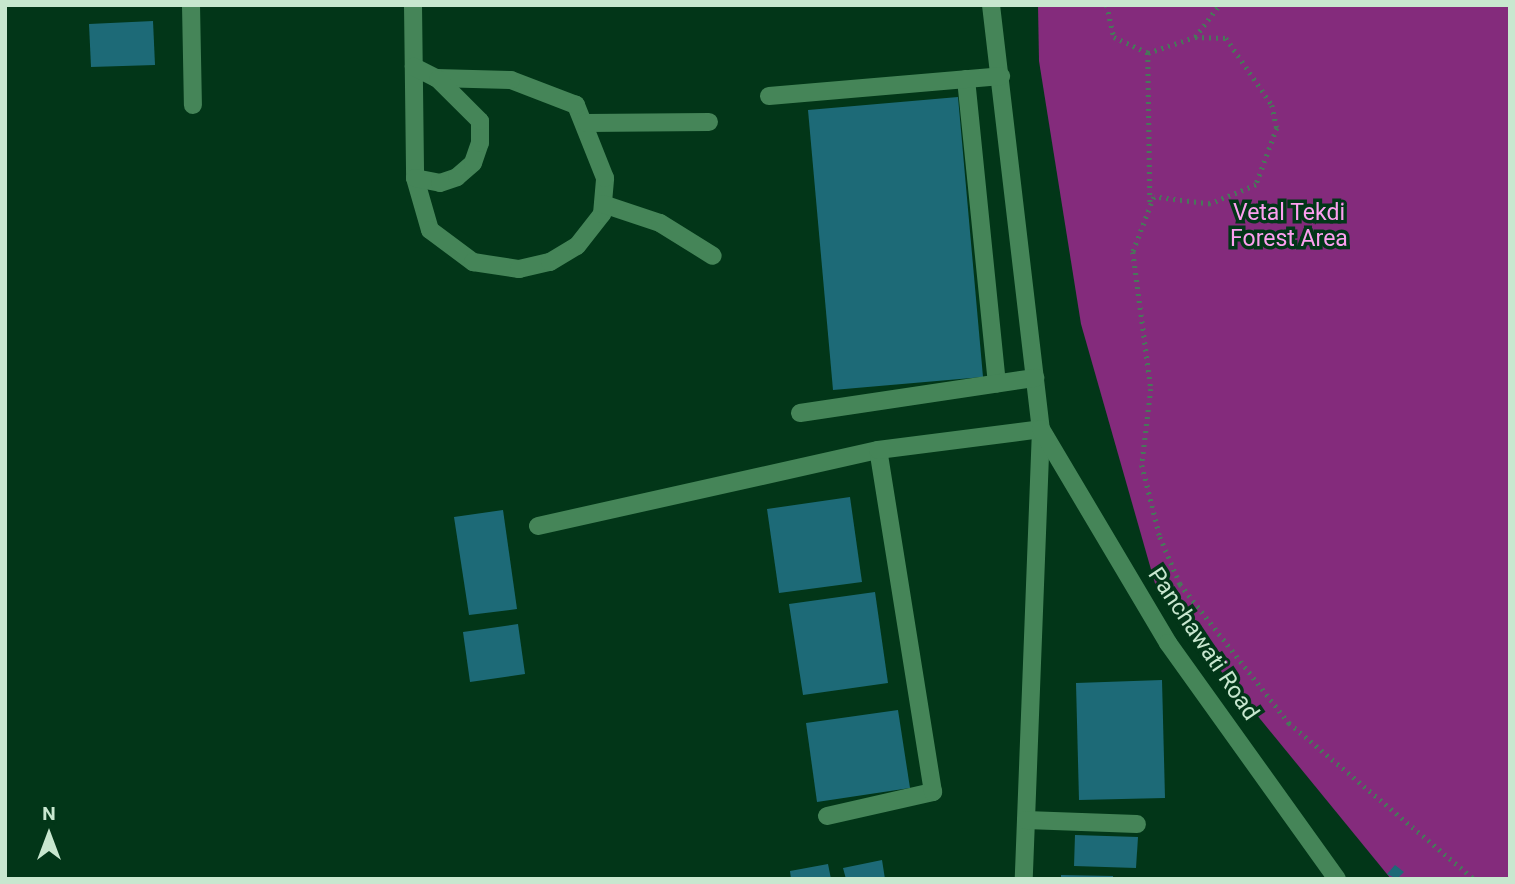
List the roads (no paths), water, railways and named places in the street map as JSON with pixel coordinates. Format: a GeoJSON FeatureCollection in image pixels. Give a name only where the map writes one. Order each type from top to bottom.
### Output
{"type":"FeatureCollection","features":[{"type":"Feature","properties":{"kind":"street"},"geometry":{"type":"LineString","coordinates":[[191,5],[193,105]]}},
{"type":"Feature","properties":{"kind":"street"},"geometry":{"type":"LineString","coordinates":[[413,5],[415,178],[419,206],[445,245],[474,262],[519,269],[550,262],[578,246],[602,214],[605,178],[586,123],[576,105],[511,80],[436,78]]}},
{"type":"Feature","properties":{"kind":"street","name":"Panchawati Road"},"geometry":{"type":"LineString","coordinates":[[991,5],[1041,429],[1024,879]]}},
{"type":"Feature","properties":{"kind":"street"},"geometry":{"type":"LineString","coordinates":[[414,67],[436,78],[480,121],[480,143],[474,163],[457,177],[440,183],[415,178]]}},
{"type":"Feature","properties":{"kind":"street"},"geometry":{"type":"LineString","coordinates":[[769,96],[1001,76]]}},
{"type":"Feature","properties":{"kind":"street"},"geometry":{"type":"LineString","coordinates":[[966,79],[997,383]]}},
{"type":"Feature","properties":{"kind":"street"},"geometry":{"type":"LineString","coordinates":[[586,123],[709,122]]}},
{"type":"Feature","properties":{"kind":"street"},"geometry":{"type":"LineString","coordinates":[[603,204],[660,223],[713,256]]}},
{"type":"Feature","properties":{"kind":"street"},"geometry":{"type":"LineString","coordinates":[[800,413],[1035,377]]}},
{"type":"Feature","properties":{"kind":"street"},"geometry":{"type":"LineString","coordinates":[[538,526],[878,450],[1041,429]]}},
{"type":"Feature","properties":{"kind":"street","name":"Panchawati Road"},"geometry":{"type":"LineString","coordinates":[[1041,429],[1168,643],[1337,879]]}},
{"type":"Feature","properties":{"kind":"street"},"geometry":{"type":"LineString","coordinates":[[827,816],[933,792],[878,450]]}},
{"type":"Feature","properties":{"kind":"street"},"geometry":{"type":"LineString","coordinates":[[1026,820],[1137,824]]}},
{"type":"Feature","properties":{"kind":"park label","name":"Vetal Tekdi Forest Area"},"geometry":{"type":"Point","coordinates":[1289,226]}}]}
